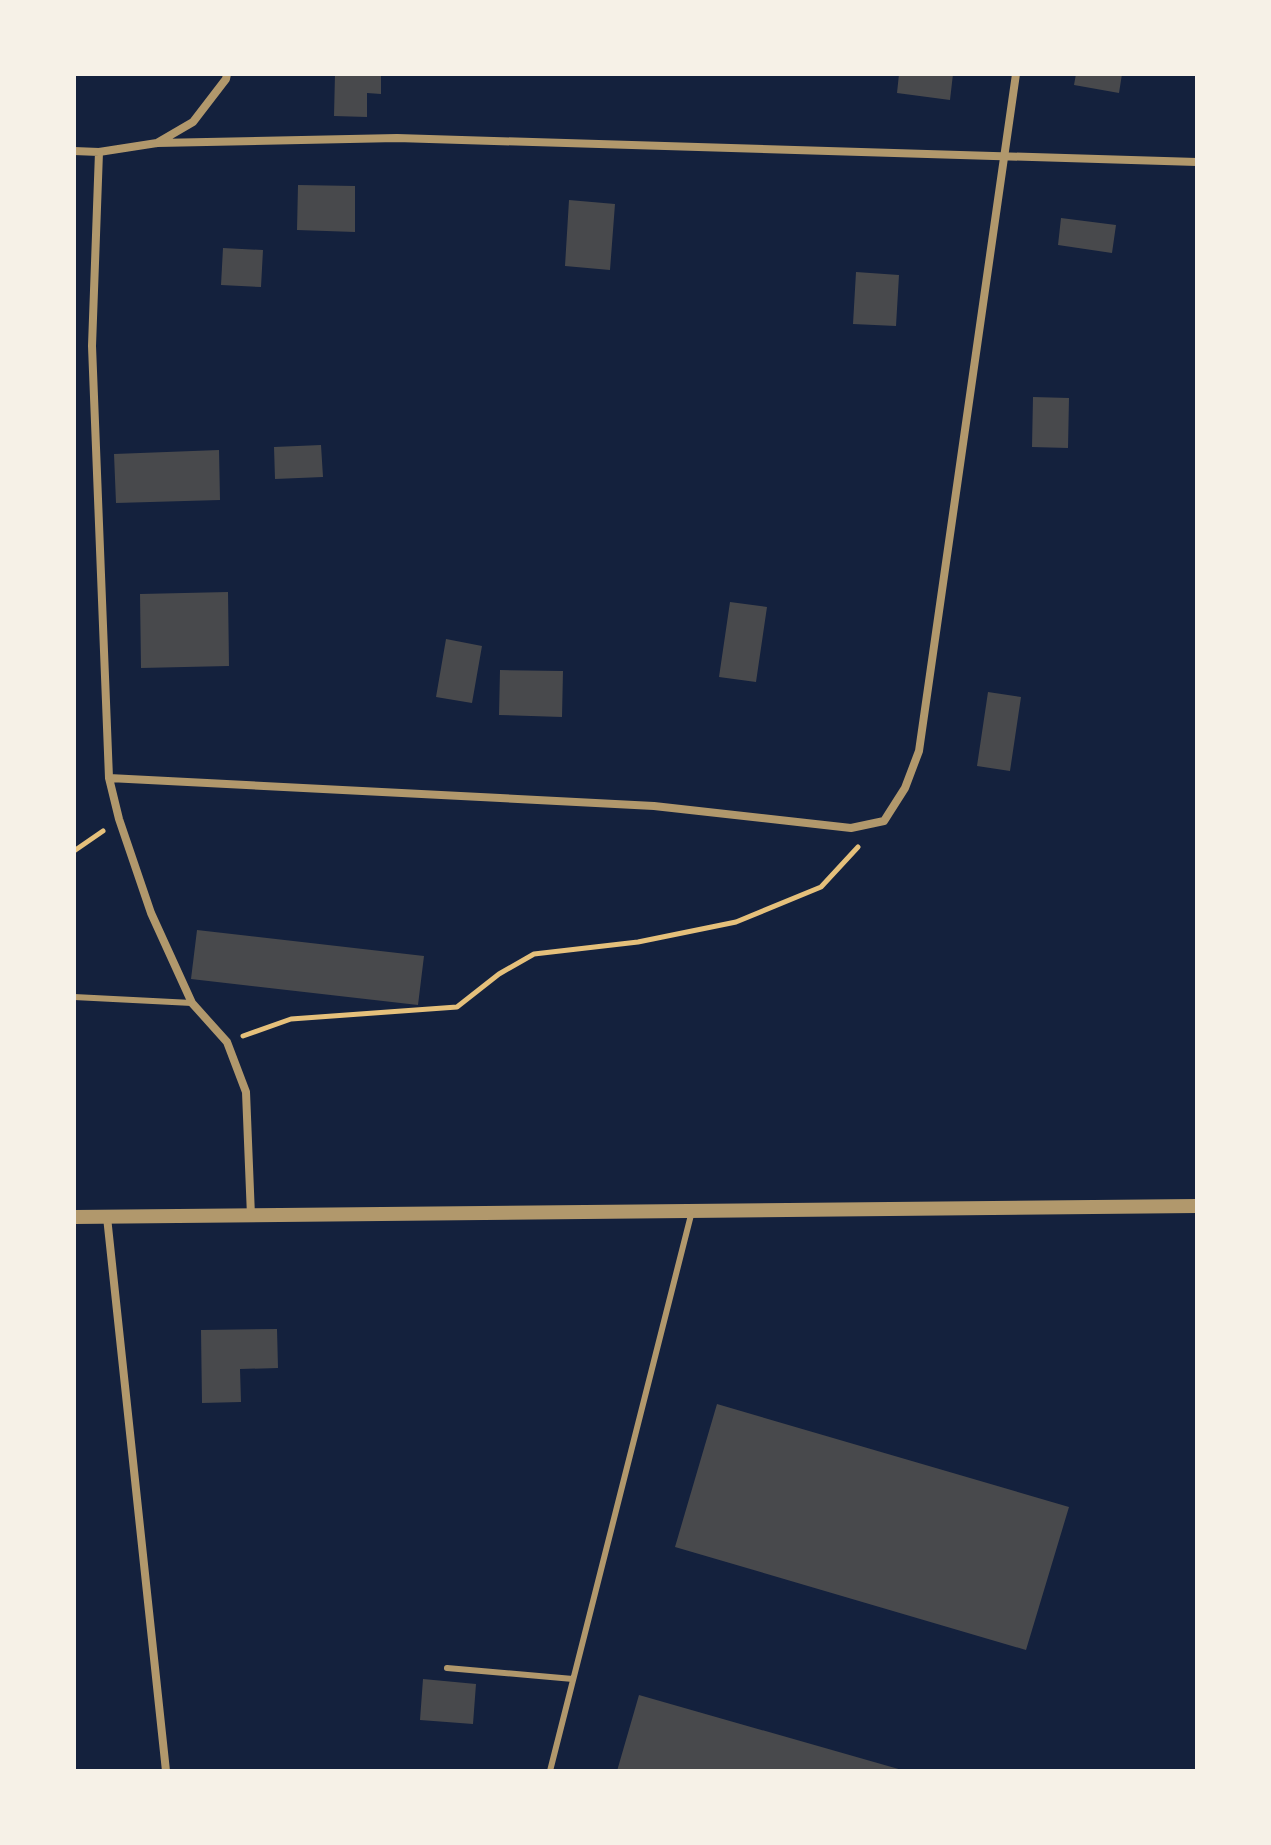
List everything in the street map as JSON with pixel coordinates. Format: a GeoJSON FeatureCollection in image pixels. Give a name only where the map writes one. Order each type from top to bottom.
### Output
{"type":"FeatureCollection","features":[{"type":"Feature","properties":{"kind":"street"},"geometry":{"type":"LineString","coordinates":[[157,143],[193,122],[227,74]]}},
{"type":"Feature","properties":{"kind":"street"},"geometry":{"type":"LineString","coordinates":[[109,778],[654,806],[851,828],[884,821],[905,788],[919,751],[1016,74]]}},
{"type":"Feature","properties":{"kind":"street"},"geometry":{"type":"LineString","coordinates":[[74,151],[99,152],[157,143],[397,138],[1004,159],[1197,162]]}},
{"type":"Feature","properties":{"kind":"street"},"geometry":{"type":"LineString","coordinates":[[99,152],[92,346],[109,778],[119,819],[151,913],[192,1003],[227,1042],[246,1092],[251,1216]]}},
{"type":"Feature","properties":{"kind":"street"},"geometry":{"type":"LineString","coordinates":[[74,1217],[1197,1206]]}},
{"type":"Feature","properties":{"kind":"street"},"geometry":{"type":"LineString","coordinates":[[107,1217],[166,1771]]}},
{"type":"Feature","properties":{"kind":"lane"},"geometry":{"type":"LineString","coordinates":[[74,997],[192,1003]]}},
{"type":"Feature","properties":{"kind":"lane"},"geometry":{"type":"LineString","coordinates":[[550,1771],[692,1211]]}},
{"type":"Feature","properties":{"kind":"lane"},"geometry":{"type":"LineString","coordinates":[[447,1668],[573,1679]]}},
{"type":"Feature","properties":{"kind":"path"},"geometry":{"type":"LineString","coordinates":[[74,851],[119,819]]}},
{"type":"Feature","properties":{"kind":"path"},"geometry":{"type":"LineString","coordinates":[[227,1042],[291,1019],[457,1007],[499,974],[534,954],[638,942],[736,922],[821,887],[884,821]]}},
{"type":"Feature","properties":{"kind":"building"},"geometry":{"type":"Polygon","coordinates":[[[335,74],[381,74],[381,94],[367,93],[367,117],[334,116],[335,74]]]}},
{"type":"Feature","properties":{"kind":"building"},"geometry":{"type":"Polygon","coordinates":[[[899,74],[953,74],[950,100],[897,93],[899,74]]]}},
{"type":"Feature","properties":{"kind":"building"},"geometry":{"type":"Polygon","coordinates":[[[1076,74],[1122,74],[1119,93],[1074,85],[1076,74]]]}},
{"type":"Feature","properties":{"kind":"building"},"geometry":{"type":"Polygon","coordinates":[[[298,185],[355,186],[355,232],[297,230],[298,185]]]}},
{"type":"Feature","properties":{"kind":"building"},"geometry":{"type":"Polygon","coordinates":[[[569,200],[615,204],[610,270],[565,266],[569,200]]]}},
{"type":"Feature","properties":{"kind":"building"},"geometry":{"type":"Polygon","coordinates":[[[1061,218],[1116,225],[1112,253],[1058,245],[1061,218]]]}},
{"type":"Feature","properties":{"kind":"building"},"geometry":{"type":"Polygon","coordinates":[[[223,248],[263,250],[261,287],[221,285],[223,248]]]}},
{"type":"Feature","properties":{"kind":"building"},"geometry":{"type":"Polygon","coordinates":[[[856,272],[899,275],[896,326],[853,324],[856,272]]]}},
{"type":"Feature","properties":{"kind":"building"},"geometry":{"type":"Polygon","coordinates":[[[1033,397],[1069,398],[1068,448],[1032,447],[1033,397]]]}},
{"type":"Feature","properties":{"kind":"building"},"geometry":{"type":"Polygon","coordinates":[[[321,445],[323,477],[275,479],[274,447],[321,445]]]}},
{"type":"Feature","properties":{"kind":"building"},"geometry":{"type":"Polygon","coordinates":[[[219,450],[220,500],[116,503],[114,454],[219,450]]]}},
{"type":"Feature","properties":{"kind":"building"},"geometry":{"type":"Polygon","coordinates":[[[228,592],[229,666],[141,668],[140,594],[228,592]]]}},
{"type":"Feature","properties":{"kind":"building"},"geometry":{"type":"Polygon","coordinates":[[[730,602],[767,607],[756,682],[719,677],[730,602]]]}},
{"type":"Feature","properties":{"kind":"building"},"geometry":{"type":"Polygon","coordinates":[[[446,639],[482,646],[472,703],[436,697],[446,639]]]}},
{"type":"Feature","properties":{"kind":"building"},"geometry":{"type":"Polygon","coordinates":[[[500,670],[563,671],[562,717],[499,715],[500,670]]]}},
{"type":"Feature","properties":{"kind":"building"},"geometry":{"type":"Polygon","coordinates":[[[988,692],[1021,697],[1010,771],[977,766],[988,692]]]}},
{"type":"Feature","properties":{"kind":"building"},"geometry":{"type":"Polygon","coordinates":[[[197,930],[424,956],[418,1005],[191,979],[197,930]]]}},
{"type":"Feature","properties":{"kind":"building"},"geometry":{"type":"Polygon","coordinates":[[[277,1329],[278,1368],[240,1369],[241,1402],[202,1403],[201,1330],[277,1329]]]}},
{"type":"Feature","properties":{"kind":"building"},"geometry":{"type":"Polygon","coordinates":[[[717,1404],[1069,1507],[1026,1650],[675,1547],[717,1404]]]}},
{"type":"Feature","properties":{"kind":"building"},"geometry":{"type":"Polygon","coordinates":[[[423,1679],[476,1684],[473,1724],[420,1720],[423,1679]]]}},
{"type":"Feature","properties":{"kind":"building"},"geometry":{"type":"Polygon","coordinates":[[[639,1695],[902,1770],[902,1771],[617,1771],[639,1695]]]}}]}
